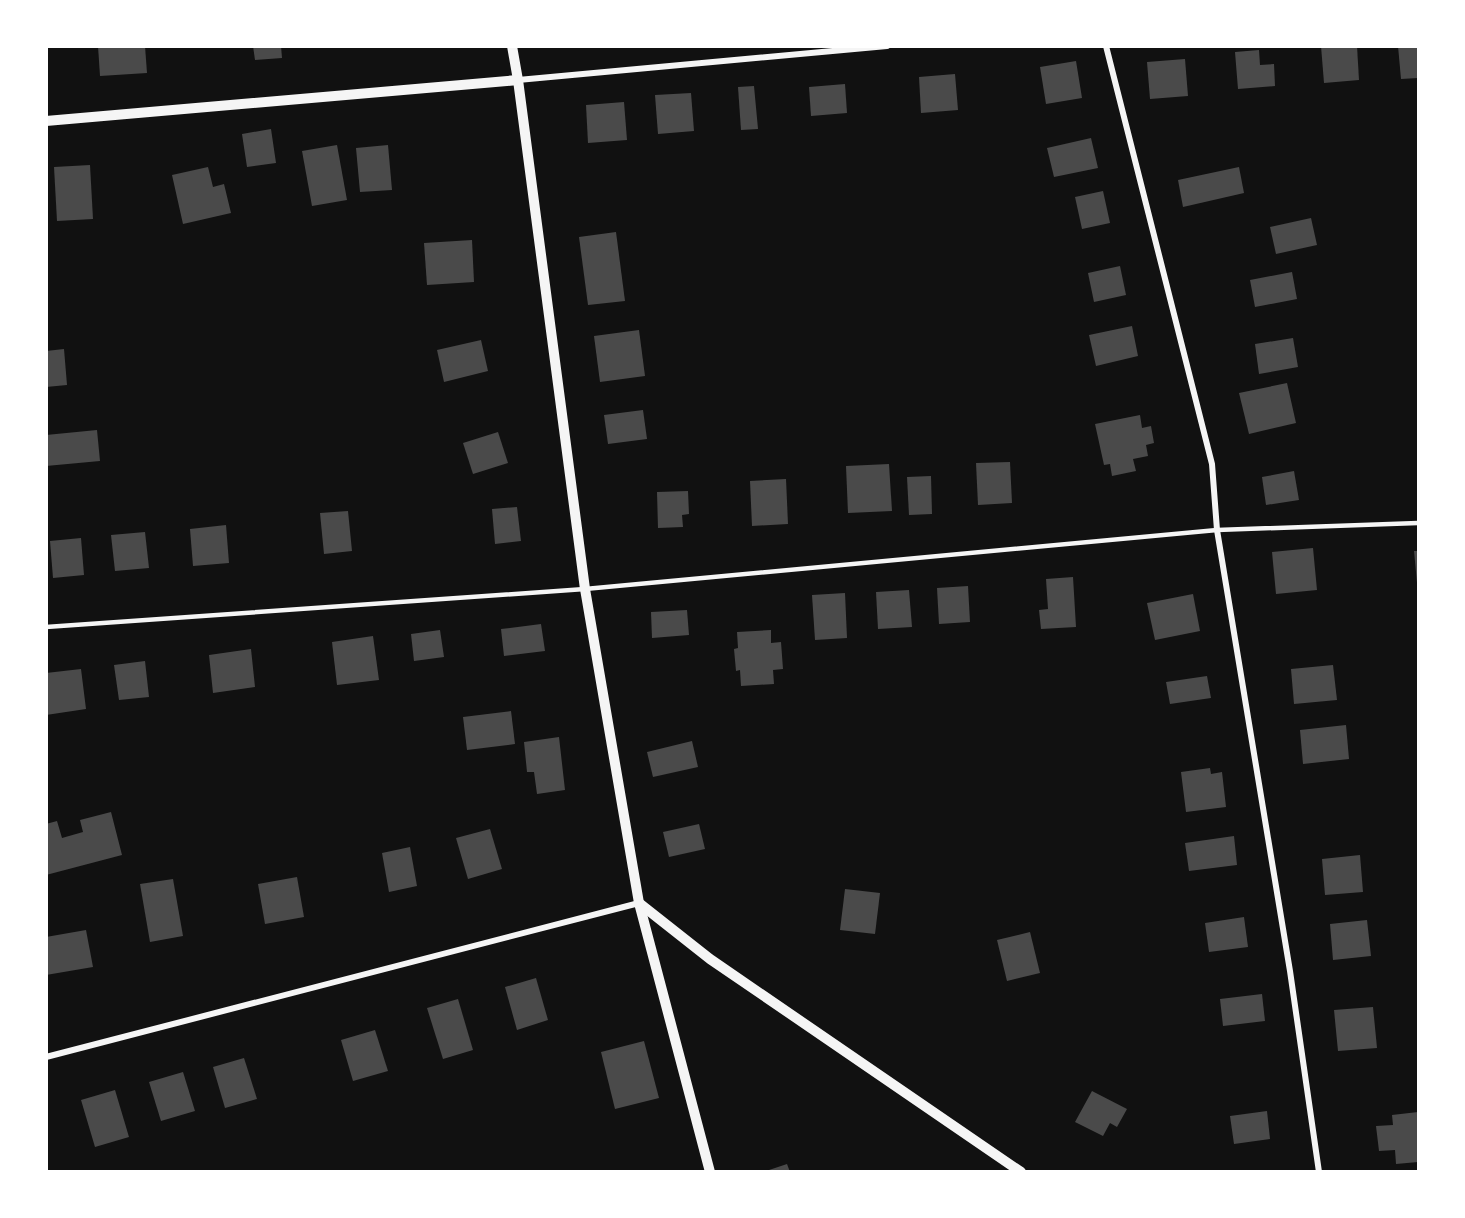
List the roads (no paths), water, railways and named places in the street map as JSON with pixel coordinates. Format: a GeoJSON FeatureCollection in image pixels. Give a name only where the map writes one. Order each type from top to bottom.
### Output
{"type":"FeatureCollection","features":[{"type":"Feature","properties":{"kind":"street"},"geometry":{"type":"LineString","coordinates":[[512,46],[585,589],[639,903],[710,1172]]}},
{"type":"Feature","properties":{"kind":"street"},"geometry":{"type":"LineString","coordinates":[[46,121],[887,46]]}},
{"type":"Feature","properties":{"kind":"street"},"geometry":{"type":"LineString","coordinates":[[1106,46],[1212,464],[1216,530],[1288,960],[1319,1172]]}},
{"type":"Feature","properties":{"kind":"street"},"geometry":{"type":"LineString","coordinates":[[46,1057],[639,903]]}},
{"type":"Feature","properties":{"kind":"street"},"geometry":{"type":"LineString","coordinates":[[639,903],[710,959],[1021,1172]]}},
{"type":"Feature","properties":{"kind":"lane"},"geometry":{"type":"LineString","coordinates":[[46,627],[585,589],[1216,530],[1419,523]]}}]}
